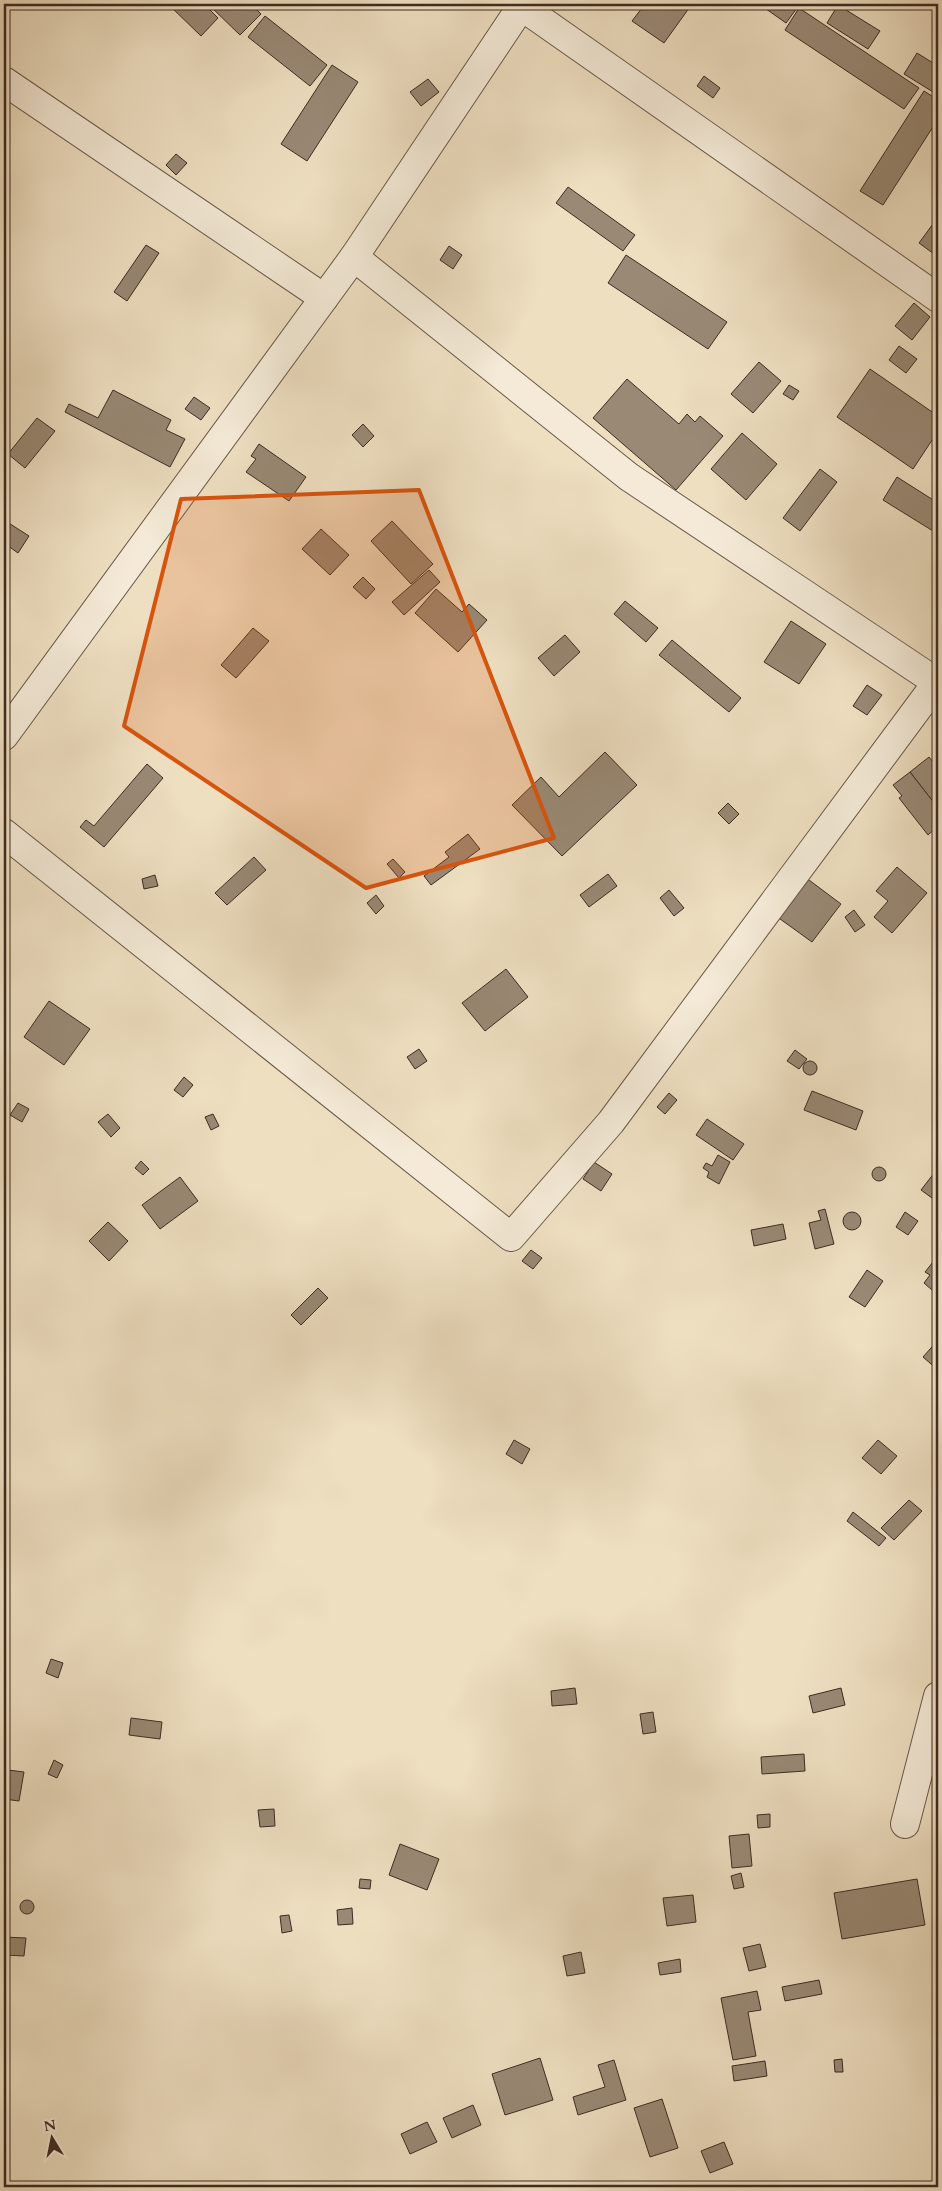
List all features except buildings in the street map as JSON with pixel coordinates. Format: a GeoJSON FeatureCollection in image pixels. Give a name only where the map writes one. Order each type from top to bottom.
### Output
{"type":"FeatureCollection","features":[{"type":"Feature","properties":{"kind":"street"},"geometry":{"type":"LineString","coordinates":[[4,736],[354,257],[521,5],[938,298]]}},
{"type":"Feature","properties":{"kind":"street"},"geometry":{"type":"LineString","coordinates":[[4,81],[324,298]]}},
{"type":"Feature","properties":{"kind":"street"},"geometry":{"type":"LineString","coordinates":[[4,833],[511,1237],[611,1122],[938,682],[629,477],[354,257]]}},
{"type":"Feature","properties":{"kind":"street"},"geometry":{"type":"LineString","coordinates":[[905,1824],[938,1696]]}},
{"type":"Feature","properties":{"kind":"highlighted area"},"geometry":{"type":"Polygon","coordinates":[[[419,490],[554,838],[366,888],[124,726],[181,499],[419,490]]]}}]}
